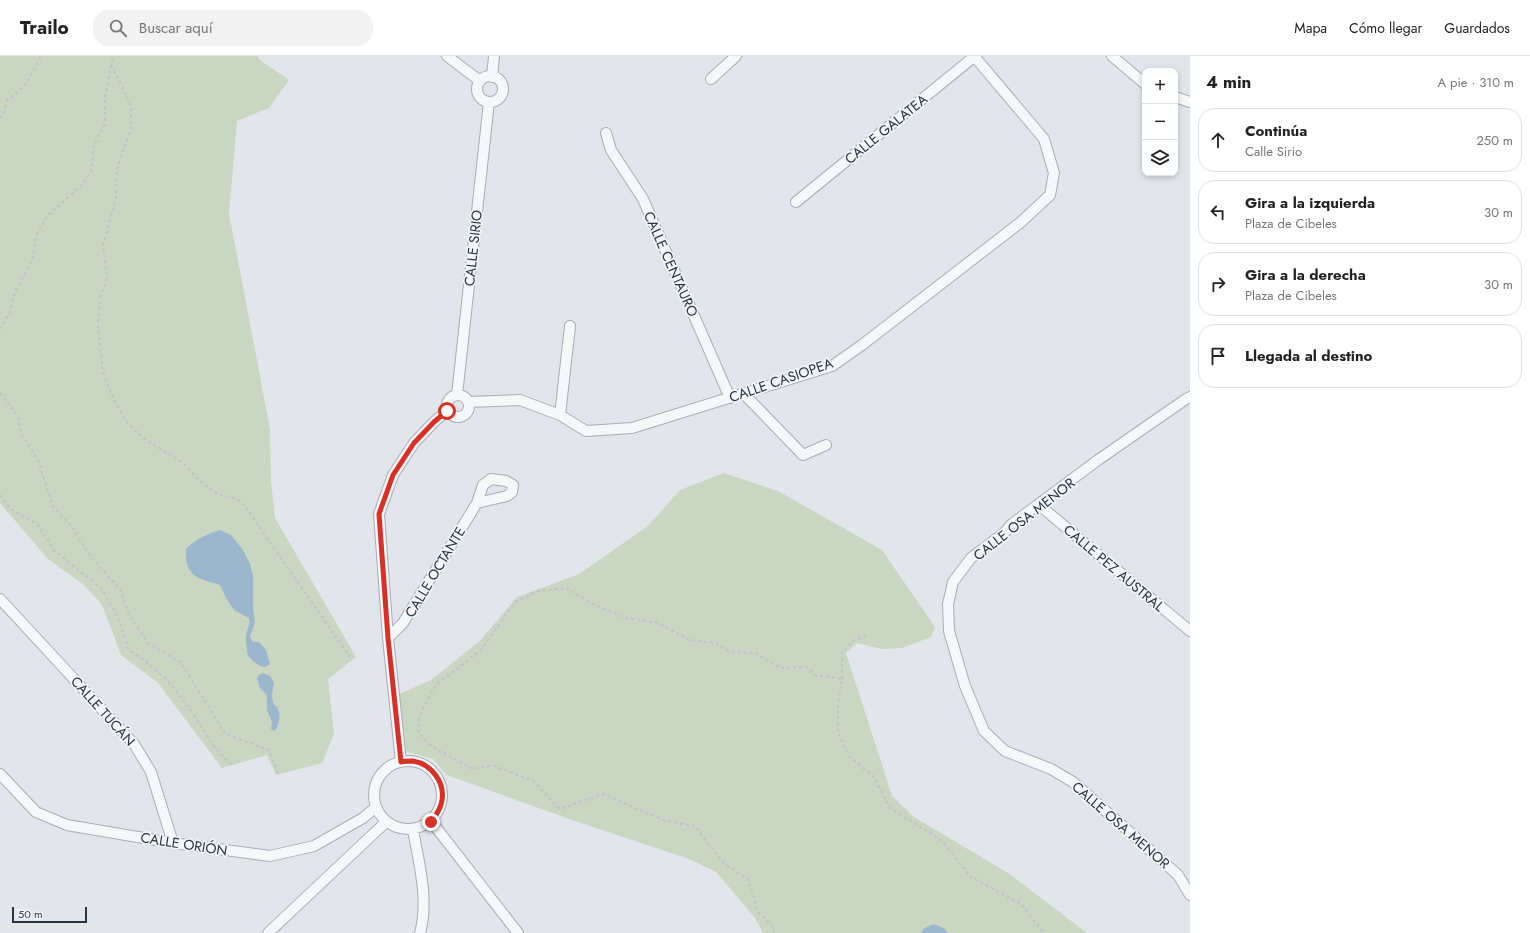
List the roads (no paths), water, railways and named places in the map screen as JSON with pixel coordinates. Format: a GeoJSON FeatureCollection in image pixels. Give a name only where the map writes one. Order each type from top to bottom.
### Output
{"type":"FeatureCollection","features":[{"type":"Feature","properties":{"kind":"street"},"geometry":{"type":"LineString","coordinates":[[447,56],[480,81]]}},
{"type":"Feature","properties":{"kind":"street"},"geometry":{"type":"LineString","coordinates":[[492,76],[494,56]]}},
{"type":"Feature","properties":{"kind":"street"},"geometry":{"type":"LineString","coordinates":[[711,79],[736,56]]}},
{"type":"Feature","properties":{"kind":"street","name":"CALLE CASIOPEA"},"geometry":{"type":"LineString","coordinates":[[468,402],[520,400],[560,414],[586,431],[632,428],[832,366],[862,345],[1021,222],[1050,195],[1054,173],[1044,139],[974,56]]}},
{"type":"Feature","properties":{"kind":"street","name":"CALLE GALATEA"},"geometry":{"type":"LineString","coordinates":[[796,202],[974,56]]}},
{"type":"Feature","properties":{"kind":"street"},"geometry":{"type":"LineString","coordinates":[[1112,56],[1142,81]]}},
{"type":"Feature","properties":{"kind":"street"},"geometry":{"type":"LineString","coordinates":[[492,76],[498,79],[502,84],[503,91],[496,101],[489,102],[480,97],[478,86],[480,81],[486,77],[492,76]]}},
{"type":"Feature","properties":{"kind":"street"},"geometry":{"type":"LineString","coordinates":[[1178,98],[1190,102]]}},
{"type":"Feature","properties":{"kind":"street","name":"CALLE SIRIO"},"geometry":{"type":"LineString","coordinates":[[457,395],[489,102]]}},
{"type":"Feature","properties":{"kind":"street","name":"CALLE CENTAURO"},"geometry":{"type":"LineString","coordinates":[[606,133],[611,150],[643,199],[730,398]]}},
{"type":"Feature","properties":{"kind":"street"},"geometry":{"type":"LineString","coordinates":[[560,414],[570,326]]}},
{"type":"Feature","properties":{"kind":"street"},"geometry":{"type":"LineString","coordinates":[[744,394],[803,455],[826,445]]}},
{"type":"Feature","properties":{"kind":"street"},"geometry":{"type":"LineString","coordinates":[[457,395],[466,398],[468,402],[469,410],[463,417],[454,417],[447,411],[447,402],[449,398],[457,395]]}},
{"type":"Feature","properties":{"kind":"street","name":"CALLE OSA MENOR"},"geometry":{"type":"LineString","coordinates":[[1190,397],[1098,460],[1039,506],[1012,524],[1004,533],[971,558],[954,582],[948,604],[949,631],[965,686],[984,730],[1005,751],[1051,769],[1073,782],[1178,875],[1190,895]]}},
{"type":"Feature","properties":{"kind":"street"},"geometry":{"type":"LineString","coordinates":[[401,762],[388,638],[379,514],[393,475],[414,443],[447,411]]}},
{"type":"Feature","properties":{"kind":"street","name":"CALLE OCTANTE"},"geometry":{"type":"LineString","coordinates":[[388,638],[404,623],[477,503]]}},
{"type":"Feature","properties":{"kind":"street","name":"CALLE PEZ AUSTRAL"},"geometry":{"type":"LineString","coordinates":[[1039,506],[1190,631]]}},
{"type":"Feature","properties":{"kind":"street","name":"CALLE TUCÁN"},"geometry":{"type":"LineString","coordinates":[[0,599],[134,744],[151,772],[173,843]]}},
{"type":"Feature","properties":{"kind":"street"},"geometry":{"type":"LineString","coordinates":[[414,761],[426,766],[436,774],[441,786],[443,799],[439,811],[431,822],[423,827],[413,830],[399,828],[386,822],[376,807],[374,796],[376,784],[381,774],[390,766],[401,762],[414,761]]}},
{"type":"Feature","properties":{"kind":"street","name":"CALLE ORIÓN"},"geometry":{"type":"LineString","coordinates":[[0,774],[36,812],[67,825],[173,843],[270,856],[314,846],[363,818],[376,807]]}},
{"type":"Feature","properties":{"kind":"street"},"geometry":{"type":"LineString","coordinates":[[268,933],[386,822]]}},
{"type":"Feature","properties":{"kind":"street"},"geometry":{"type":"LineString","coordinates":[[431,822],[518,933]]}},
{"type":"Feature","properties":{"kind":"street"},"geometry":{"type":"LineString","coordinates":[[413,830],[422,888],[423,917],[420,933]]}},
{"type":"Feature","properties":{"kind":"water"},"geometry":{"type":"Polygon","coordinates":[[[220,530],[231,535],[243,550],[250,564],[253,576],[253,608],[255,622],[250,637],[253,642],[259,642],[266,650],[270,664],[266,667],[255,663],[247,653],[246,634],[249,618],[234,610],[220,585],[205,581],[194,575],[187,565],[186,549],[201,538],[220,530]]]}},
{"type":"Feature","properties":{"kind":"water"},"geometry":{"type":"Polygon","coordinates":[[[263,673],[270,676],[274,683],[272,699],[278,710],[279,723],[274,731],[271,729],[272,722],[267,710],[267,695],[260,688],[257,678],[263,673]]]}},
{"type":"Feature","properties":{"kind":"water"},"geometry":{"type":"Polygon","coordinates":[[[934,924],[945,929],[948,933],[921,933],[923,929],[934,924]]]}}]}
